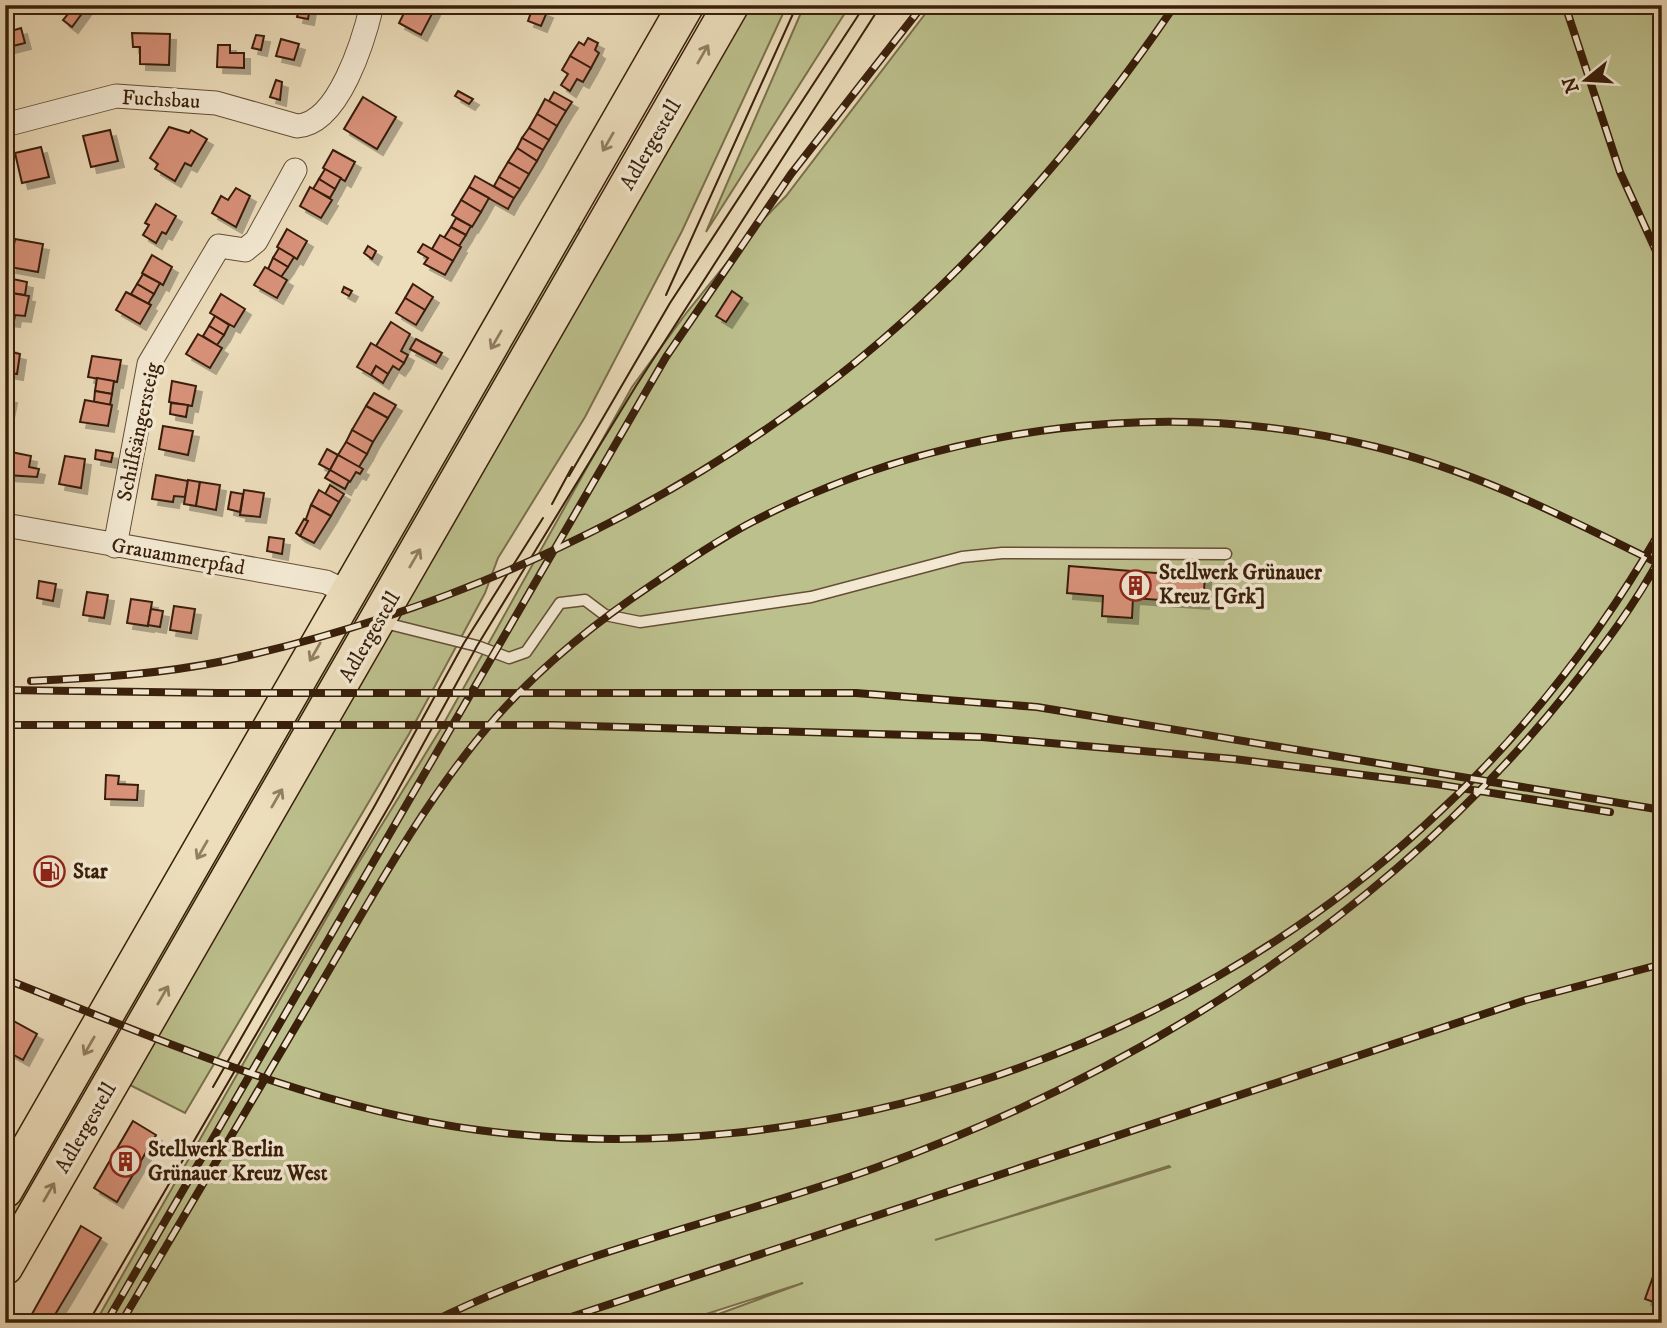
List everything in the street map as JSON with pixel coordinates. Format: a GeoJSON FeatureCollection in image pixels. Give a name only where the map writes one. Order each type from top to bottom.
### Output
{"type":"FeatureCollection","features":[{"type":"Feature","properties":{"kind":"main road","name":"Adlergestell"},"geometry":{"type":"LineString","coordinates":[[5,1190],[686,5]]}},
{"type":"Feature","properties":{"kind":"main road","name":"Adlergestell"},"geometry":{"type":"LineString","coordinates":[[8,1255],[379,622],[731,5]]}},
{"type":"Feature","properties":{"kind":"main road"},"geometry":{"type":"LineString","coordinates":[[642,83],[675,102]]}},
{"type":"Feature","properties":{"kind":"street","name":"Fuchsbau"},"geometry":{"type":"LineString","coordinates":[[5,125],[116,96],[216,103],[297,126],[306,125],[316,119],[347,82],[364,38],[372,5]]}},
{"type":"Feature","properties":{"kind":"street","name":"Schilfsängersteig"},"geometry":{"type":"LineString","coordinates":[[115,546],[149,364],[219,246],[245,250],[257,241],[295,170]]}},
{"type":"Feature","properties":{"kind":"street","name":"Grauammerpfad"},"geometry":{"type":"LineString","coordinates":[[5,525],[326,582],[349,593]]}},
{"type":"Feature","properties":{"kind":"lane"},"geometry":{"type":"LineString","coordinates":[[379,622],[477,646],[509,658],[526,652],[560,603],[585,600],[605,615],[640,622],[811,597],[962,557],[1002,553],[1226,554]]}},
{"type":"Feature","properties":{"kind":"lane"},"geometry":{"type":"LineString","coordinates":[[699,1323],[715,1319],[731,1323]]}},
{"type":"Feature","properties":{"kind":"green space"},"geometry":{"type":"Polygon","coordinates":[[[746,5],[787,5],[682,231],[585,417],[498,558],[485,593],[409,734],[185,1113],[128,1084],[746,5]]]}},
{"type":"Feature","properties":{"kind":"green space"},"geometry":{"type":"Polygon","coordinates":[[[805,5],[850,5],[706,232],[800,15],[805,5]]]}},
{"type":"Feature","properties":{"kind":"green space"},"geometry":{"type":"Polygon","coordinates":[[[932,5],[1662,5],[1662,1323],[694,1323],[803,1283],[678,1323],[95,1323],[351,875],[440,730],[632,387],[687,312],[754,229],[786,196],[932,5]],[[1169,1166],[935,1240],[1170,1167],[1169,1166]]]}},
{"type":"Feature","properties":{"kind":"green space"},"geometry":{"type":"Polygon","coordinates":[[[578,224],[580,234],[14,1227],[5,1222],[5,1218],[578,224]]]}},
{"type":"Feature","properties":{"kind":"building"},"geometry":{"type":"Polygon","coordinates":[[[69,5],[86,8],[72,27],[63,20],[73,8],[69,5]]]}},
{"type":"Feature","properties":{"kind":"building"},"geometry":{"type":"Polygon","coordinates":[[[300,5],[310,8],[308,19],[297,17],[300,5]]]}},
{"type":"Feature","properties":{"kind":"building"},"geometry":{"type":"Polygon","coordinates":[[[408,5],[424,5],[434,10],[421,35],[399,23],[408,5]]]}},
{"type":"Feature","properties":{"kind":"building"},"geometry":{"type":"Polygon","coordinates":[[[533,7],[547,12],[541,26],[528,21],[533,7]]]}},
{"type":"Feature","properties":{"kind":"building"},"geometry":{"type":"Polygon","coordinates":[[[21,28],[25,43],[5,48],[5,33],[21,28]]]}},
{"type":"Feature","properties":{"kind":"building"},"geometry":{"type":"Polygon","coordinates":[[[132,33],[170,34],[169,65],[140,64],[140,47],[133,47],[132,33]]]}},
{"type":"Feature","properties":{"kind":"building"},"geometry":{"type":"Polygon","coordinates":[[[256,35],[264,36],[261,50],[252,48],[256,35]]]}},
{"type":"Feature","properties":{"kind":"building"},"geometry":{"type":"Polygon","coordinates":[[[588,38],[598,43],[595,50],[599,53],[591,68],[570,56],[579,42],[584,45],[588,38]]]}},
{"type":"Feature","properties":{"kind":"building"},"geometry":{"type":"Polygon","coordinates":[[[281,39],[299,44],[294,60],[276,56],[281,39]]]}},
{"type":"Feature","properties":{"kind":"building"},"geometry":{"type":"Polygon","coordinates":[[[218,45],[230,45],[230,53],[244,53],[244,68],[217,67],[218,45]]]}},
{"type":"Feature","properties":{"kind":"building"},"geometry":{"type":"Polygon","coordinates":[[[570,56],[591,68],[583,82],[577,79],[570,91],[561,85],[568,74],[562,70],[570,56]]]}},
{"type":"Feature","properties":{"kind":"building"},"geometry":{"type":"Polygon","coordinates":[[[276,80],[282,82],[280,100],[270,97],[276,80]]]}},
{"type":"Feature","properties":{"kind":"building"},"geometry":{"type":"Polygon","coordinates":[[[458,91],[473,99],[469,104],[455,96],[458,91]]]}},
{"type":"Feature","properties":{"kind":"building"},"geometry":{"type":"Polygon","coordinates":[[[554,92],[572,102],[566,111],[549,101],[554,92]]]}},
{"type":"Feature","properties":{"kind":"building"},"geometry":{"type":"Polygon","coordinates":[[[363,97],[396,117],[377,149],[344,129],[363,97]]]}},
{"type":"Feature","properties":{"kind":"building"},"geometry":{"type":"Polygon","coordinates":[[[545,99],[566,111],[557,126],[537,114],[545,99]]]}},
{"type":"Feature","properties":{"kind":"building"},"geometry":{"type":"Polygon","coordinates":[[[537,114],[557,126],[549,140],[529,128],[537,114]]]}},
{"type":"Feature","properties":{"kind":"building"},"geometry":{"type":"Polygon","coordinates":[[[169,127],[189,133],[191,130],[207,139],[191,166],[185,163],[175,181],[155,169],[158,164],[150,158],[169,127]]]}},
{"type":"Feature","properties":{"kind":"building"},"geometry":{"type":"Polygon","coordinates":[[[529,128],[549,140],[543,150],[522,138],[529,128]]]}},
{"type":"Feature","properties":{"kind":"building"},"geometry":{"type":"Polygon","coordinates":[[[110,130],[118,161],[91,167],[83,136],[110,130]]]}},
{"type":"Feature","properties":{"kind":"building"},"geometry":{"type":"Polygon","coordinates":[[[522,138],[543,150],[537,161],[517,148],[522,138]]]}},
{"type":"Feature","properties":{"kind":"building"},"geometry":{"type":"Polygon","coordinates":[[[41,147],[49,177],[22,183],[15,153],[41,147]]]}},
{"type":"Feature","properties":{"kind":"building"},"geometry":{"type":"Polygon","coordinates":[[[517,148],[537,161],[529,174],[508,162],[517,148]]]}},
{"type":"Feature","properties":{"kind":"building"},"geometry":{"type":"Polygon","coordinates":[[[333,150],[355,162],[345,181],[323,168],[333,150]]]}},
{"type":"Feature","properties":{"kind":"building"},"geometry":{"type":"Polygon","coordinates":[[[508,162],[529,174],[520,189],[499,177],[508,162]]]}},
{"type":"Feature","properties":{"kind":"building"},"geometry":{"type":"Polygon","coordinates":[[[325,169],[341,178],[335,189],[319,179],[325,169]]]}},
{"type":"Feature","properties":{"kind":"building"},"geometry":{"type":"Polygon","coordinates":[[[475,176],[514,198],[508,209],[469,187],[475,176]]]}},
{"type":"Feature","properties":{"kind":"building"},"geometry":{"type":"Polygon","coordinates":[[[499,177],[520,189],[514,198],[494,186],[499,177]]]}},
{"type":"Feature","properties":{"kind":"building"},"geometry":{"type":"Polygon","coordinates":[[[319,179],[335,189],[330,198],[313,189],[319,179]]]}},
{"type":"Feature","properties":{"kind":"building"},"geometry":{"type":"Polygon","coordinates":[[[310,187],[332,200],[321,218],[300,206],[310,187]]]}},
{"type":"Feature","properties":{"kind":"building"},"geometry":{"type":"Polygon","coordinates":[[[469,187],[489,198],[481,212],[461,200],[469,187]]]}},
{"type":"Feature","properties":{"kind":"building"},"geometry":{"type":"Polygon","coordinates":[[[236,188],[250,196],[236,227],[212,213],[221,196],[228,200],[236,188]]]}},
{"type":"Feature","properties":{"kind":"building"},"geometry":{"type":"Polygon","coordinates":[[[461,200],[481,212],[472,227],[452,215],[461,200]]]}},
{"type":"Feature","properties":{"kind":"building"},"geometry":{"type":"Polygon","coordinates":[[[156,204],[176,216],[166,234],[162,232],[156,243],[143,235],[149,225],[145,223],[156,204]]]}},
{"type":"Feature","properties":{"kind":"building"},"geometry":{"type":"Polygon","coordinates":[[[456,218],[471,226],[466,235],[451,227],[456,218]]]}},
{"type":"Feature","properties":{"kind":"building"},"geometry":{"type":"Polygon","coordinates":[[[451,227],[466,235],[459,246],[444,238],[451,227]]]}},
{"type":"Feature","properties":{"kind":"building"},"geometry":{"type":"Polygon","coordinates":[[[287,229],[307,241],[297,259],[277,247],[287,229]]]}},
{"type":"Feature","properties":{"kind":"building"},"geometry":{"type":"Polygon","coordinates":[[[440,235],[461,247],[453,261],[432,249],[440,235]]]}},
{"type":"Feature","properties":{"kind":"building"},"geometry":{"type":"Polygon","coordinates":[[[15,239],[43,244],[38,272],[10,267],[15,239]]]}},
{"type":"Feature","properties":{"kind":"building"},"geometry":{"type":"Polygon","coordinates":[[[423,244],[453,261],[445,275],[424,264],[428,258],[418,252],[423,244]]]}},
{"type":"Feature","properties":{"kind":"building"},"geometry":{"type":"Polygon","coordinates":[[[368,246],[376,251],[372,259],[364,253],[368,246]]]}},
{"type":"Feature","properties":{"kind":"building"},"geometry":{"type":"Polygon","coordinates":[[[279,248],[294,257],[288,267],[273,258],[279,248]]]}},
{"type":"Feature","properties":{"kind":"building"},"geometry":{"type":"Polygon","coordinates":[[[152,255],[172,267],[163,285],[142,273],[152,255]]]}},
{"type":"Feature","properties":{"kind":"building"},"geometry":{"type":"Polygon","coordinates":[[[273,258],[288,267],[281,277],[268,269],[273,258]]]}},
{"type":"Feature","properties":{"kind":"building"},"geometry":{"type":"Polygon","coordinates":[[[265,267],[287,280],[277,298],[254,285],[265,267]]]}},
{"type":"Feature","properties":{"kind":"building"},"geometry":{"type":"Polygon","coordinates":[[[143,274],[160,283],[154,294],[137,284],[143,274]]]}},
{"type":"Feature","properties":{"kind":"building"},"geometry":{"type":"Polygon","coordinates":[[[8,278],[27,282],[25,295],[5,292],[8,278]]]}},
{"type":"Feature","properties":{"kind":"building"},"geometry":{"type":"Polygon","coordinates":[[[137,284],[154,294],[148,304],[131,294],[137,284]]]}},
{"type":"Feature","properties":{"kind":"building"},"geometry":{"type":"Polygon","coordinates":[[[413,284],[433,297],[425,310],[405,298],[413,284]]]}},
{"type":"Feature","properties":{"kind":"building"},"geometry":{"type":"Polygon","coordinates":[[[344,287],[352,291],[349,296],[342,292],[344,287]]]}},
{"type":"Feature","properties":{"kind":"building"},"geometry":{"type":"Polygon","coordinates":[[[732,291],[742,298],[726,322],[716,316],[732,291]]]}},
{"type":"Feature","properties":{"kind":"building"},"geometry":{"type":"Polygon","coordinates":[[[5,292],[29,296],[25,316],[15,315],[14,321],[5,320],[5,292]]]}},
{"type":"Feature","properties":{"kind":"building"},"geometry":{"type":"Polygon","coordinates":[[[126,292],[151,305],[140,324],[116,310],[126,292]]]}},
{"type":"Feature","properties":{"kind":"building"},"geometry":{"type":"Polygon","coordinates":[[[221,294],[245,309],[234,327],[210,313],[221,294]]]}},
{"type":"Feature","properties":{"kind":"building"},"geometry":{"type":"Polygon","coordinates":[[[405,298],[425,310],[416,325],[396,313],[405,298]]]}},
{"type":"Feature","properties":{"kind":"building"},"geometry":{"type":"Polygon","coordinates":[[[215,316],[229,325],[224,335],[209,326],[215,316]]]}},
{"type":"Feature","properties":{"kind":"building"},"geometry":{"type":"Polygon","coordinates":[[[391,322],[410,334],[401,351],[408,355],[404,363],[376,346],[391,322]]]}},
{"type":"Feature","properties":{"kind":"building"},"geometry":{"type":"Polygon","coordinates":[[[209,326],[224,335],[217,345],[203,336],[209,326]]]}},
{"type":"Feature","properties":{"kind":"building"},"geometry":{"type":"Polygon","coordinates":[[[198,334],[222,348],[210,368],[186,354],[198,334]]]}},
{"type":"Feature","properties":{"kind":"building"},"geometry":{"type":"Polygon","coordinates":[[[416,339],[442,353],[436,363],[410,349],[416,339]]]}},
{"type":"Feature","properties":{"kind":"building"},"geometry":{"type":"Polygon","coordinates":[[[371,343],[404,363],[399,370],[393,366],[388,374],[376,366],[371,375],[357,367],[371,343]]]}},
{"type":"Feature","properties":{"kind":"building"},"geometry":{"type":"Polygon","coordinates":[[[5,345],[12,347],[11,352],[20,354],[17,374],[5,372],[5,345]]]}},
{"type":"Feature","properties":{"kind":"building"},"geometry":{"type":"Polygon","coordinates":[[[92,356],[121,360],[117,382],[88,377],[92,356]]]}},
{"type":"Feature","properties":{"kind":"building"},"geometry":{"type":"Polygon","coordinates":[[[376,366],[388,374],[383,383],[371,375],[376,366]]]}},
{"type":"Feature","properties":{"kind":"building"},"geometry":{"type":"Polygon","coordinates":[[[97,378],[114,381],[112,394],[95,391],[97,378]]]}},
{"type":"Feature","properties":{"kind":"building"},"geometry":{"type":"Polygon","coordinates":[[[172,381],[196,386],[192,406],[169,402],[172,381]]]}},
{"type":"Feature","properties":{"kind":"building"},"geometry":{"type":"Polygon","coordinates":[[[95,391],[112,394],[110,405],[94,402],[95,391]]]}},
{"type":"Feature","properties":{"kind":"building"},"geometry":{"type":"Polygon","coordinates":[[[374,393],[396,405],[388,418],[366,406],[374,393]]]}},
{"type":"Feature","properties":{"kind":"building"},"geometry":{"type":"Polygon","coordinates":[[[5,396],[11,397],[7,418],[5,418],[5,396]]]}},
{"type":"Feature","properties":{"kind":"building"},"geometry":{"type":"Polygon","coordinates":[[[85,400],[112,405],[108,426],[80,422],[85,400]]]}},
{"type":"Feature","properties":{"kind":"building"},"geometry":{"type":"Polygon","coordinates":[[[171,403],[188,405],[186,417],[170,414],[171,403]]]}},
{"type":"Feature","properties":{"kind":"building"},"geometry":{"type":"Polygon","coordinates":[[[366,406],[388,418],[373,442],[352,430],[366,406]]]}},
{"type":"Feature","properties":{"kind":"building"},"geometry":{"type":"Polygon","coordinates":[[[163,426],[193,431],[188,455],[159,449],[163,426]]]}},
{"type":"Feature","properties":{"kind":"building"},"geometry":{"type":"Polygon","coordinates":[[[352,430],[373,442],[367,454],[346,442],[352,430]]]}},
{"type":"Feature","properties":{"kind":"building"},"geometry":{"type":"Polygon","coordinates":[[[346,442],[367,454],[359,467],[338,455],[346,442]]]}},
{"type":"Feature","properties":{"kind":"building"},"geometry":{"type":"Polygon","coordinates":[[[327,449],[338,455],[330,470],[319,464],[327,449]]]}},
{"type":"Feature","properties":{"kind":"building"},"geometry":{"type":"Polygon","coordinates":[[[96,450],[113,453],[111,462],[95,459],[96,450]]]}},
{"type":"Feature","properties":{"kind":"building"},"geometry":{"type":"Polygon","coordinates":[[[11,452],[31,456],[29,467],[39,469],[37,477],[7,475],[11,452]]]}},
{"type":"Feature","properties":{"kind":"building"},"geometry":{"type":"Polygon","coordinates":[[[338,455],[363,469],[360,474],[356,472],[350,482],[330,470],[338,455]]]}},
{"type":"Feature","properties":{"kind":"building"},"geometry":{"type":"Polygon","coordinates":[[[65,456],[85,459],[81,488],[59,484],[65,456]]]}},
{"type":"Feature","properties":{"kind":"building"},"geometry":{"type":"Polygon","coordinates":[[[330,470],[349,481],[345,489],[325,478],[330,470]]]}},
{"type":"Feature","properties":{"kind":"building"},"geometry":{"type":"Polygon","coordinates":[[[156,475],[188,481],[185,497],[174,496],[173,502],[152,499],[156,475]]]}},
{"type":"Feature","properties":{"kind":"building"},"geometry":{"type":"Polygon","coordinates":[[[188,480],[200,482],[196,506],[184,504],[188,480]]]}},
{"type":"Feature","properties":{"kind":"building"},"geometry":{"type":"Polygon","coordinates":[[[200,482],[220,485],[216,510],[196,506],[200,482]]]}},
{"type":"Feature","properties":{"kind":"building"},"geometry":{"type":"Polygon","coordinates":[[[330,485],[344,494],[339,502],[325,494],[330,485]]]}},
{"type":"Feature","properties":{"kind":"building"},"geometry":{"type":"Polygon","coordinates":[[[244,490],[264,493],[260,517],[240,515],[244,490]]]}},
{"type":"Feature","properties":{"kind":"building"},"geometry":{"type":"Polygon","coordinates":[[[319,490],[339,502],[331,516],[311,505],[319,490]]]}},
{"type":"Feature","properties":{"kind":"building"},"geometry":{"type":"Polygon","coordinates":[[[231,492],[243,494],[240,512],[228,509],[231,492]]]}},
{"type":"Feature","properties":{"kind":"building"},"geometry":{"type":"Polygon","coordinates":[[[311,505],[331,516],[314,543],[300,536],[311,505]]]}},
{"type":"Feature","properties":{"kind":"building"},"geometry":{"type":"Polygon","coordinates":[[[304,519],[308,521],[300,536],[296,533],[304,519]]]}},
{"type":"Feature","properties":{"kind":"building"},"geometry":{"type":"Polygon","coordinates":[[[269,537],[284,539],[282,554],[267,551],[269,537]]]}},
{"type":"Feature","properties":{"kind":"building","name":"Stellwerk Grünauer Kreuz [Grk]"},"geometry":{"type":"Polygon","coordinates":[[[1069,566],[1205,577],[1203,603],[1133,598],[1132,618],[1102,616],[1103,596],[1067,593],[1069,566]]]}},
{"type":"Feature","properties":{"kind":"building"},"geometry":{"type":"Polygon","coordinates":[[[39,581],[56,584],[53,601],[37,598],[39,581]]]}},
{"type":"Feature","properties":{"kind":"building"},"geometry":{"type":"Polygon","coordinates":[[[87,592],[108,595],[104,618],[83,615],[87,592]]]}},
{"type":"Feature","properties":{"kind":"building"},"geometry":{"type":"Polygon","coordinates":[[[131,599],[152,602],[148,626],[127,623],[131,599]]]}},
{"type":"Feature","properties":{"kind":"building"},"geometry":{"type":"Polygon","coordinates":[[[174,606],[195,609],[191,633],[170,630],[174,606]]]}},
{"type":"Feature","properties":{"kind":"building"},"geometry":{"type":"Polygon","coordinates":[[[151,609],[163,611],[160,627],[148,625],[151,609]]]}},
{"type":"Feature","properties":{"kind":"building"},"geometry":{"type":"Polygon","coordinates":[[[106,775],[119,776],[118,784],[138,785],[137,800],[105,799],[106,775]]]}},
{"type":"Feature","properties":{"kind":"building"},"geometry":{"type":"Polygon","coordinates":[[[10,1019],[37,1034],[23,1060],[5,1050],[5,1027],[10,1019]]]}},
{"type":"Feature","properties":{"kind":"building","name":"Stellwerk Berlin Grünauer Kreuz West"},"geometry":{"type":"Polygon","coordinates":[[[133,1121],[156,1135],[117,1202],[94,1188],[133,1121]]]}},
{"type":"Feature","properties":{"kind":"building"},"geometry":{"type":"Polygon","coordinates":[[[81,1226],[101,1238],[50,1323],[27,1323],[81,1226]]]}},
{"type":"Feature","properties":{"kind":"building"},"geometry":{"type":"Polygon","coordinates":[[[1654,1274],[1662,1277],[1662,1305],[1645,1299],[1654,1274]]]}},
{"type":"Feature","properties":{"kind":"building"},"geometry":{"type":"Polygon","coordinates":[[[1636,1317],[1654,1323],[1634,1323],[1636,1317]]]}},
{"type":"Feature","properties":{"kind":"tram line"},"geometry":{"type":"LineString","coordinates":[[666,295],[797,5]]}},
{"type":"Feature","properties":{"kind":"tram line"},"geometry":{"type":"LineString","coordinates":[[569,476],[670,303],[865,5]]}},
{"type":"Feature","properties":{"kind":"tram line"},"geometry":{"type":"LineString","coordinates":[[88,1323],[392,801],[477,646],[636,386],[881,5]]}},
{"type":"Feature","properties":{"kind":"tram line"},"geometry":{"type":"LineString","coordinates":[[552,504],[572,467]]}},
{"type":"Feature","properties":{"kind":"tram line"},"geometry":{"type":"LineString","coordinates":[[213,1087],[374,807],[464,643],[543,518]]}},
{"type":"Feature","properties":{"kind":"railway"},"geometry":{"type":"LineString","coordinates":[[106,1323],[666,357],[791,174],[923,5]]}},
{"type":"Feature","properties":{"kind":"railway"},"geometry":{"type":"LineString","coordinates":[[31,681],[176,669],[224,661],[324,636],[422,604],[518,566],[612,522],[702,471],[788,414],[869,351],[945,282],[1008,217],[1067,150],[1175,5]]}},
{"type":"Feature","properties":{"kind":"railway"},"geometry":{"type":"LineString","coordinates":[[1565,5],[1620,172],[1662,264]]}},
{"type":"Feature","properties":{"kind":"railway"},"geometry":{"type":"LineString","coordinates":[[121,1323],[395,858],[436,795],[481,735],[519,692],[561,653],[629,600],[715,543],[754,521],[826,488],[902,461],[979,442],[1059,428],[1139,422],[1219,423],[1298,432],[1376,447],[1414,458],[1522,498],[1662,565]]}},
{"type":"Feature","properties":{"kind":"railway"},"geometry":{"type":"LineString","coordinates":[[5,979],[237,1069],[296,1088],[356,1106],[478,1130],[605,1139],[732,1133],[859,1113],[983,1080],[1104,1034],[1218,976],[1326,906],[1424,826],[1492,759],[1584,648],[1638,569],[1662,528]]}},
{"type":"Feature","properties":{"kind":"railway"},"geometry":{"type":"LineString","coordinates":[[430,1323],[538,1276],[819,1187],[974,1129],[1070,1084],[1164,1033],[1254,977],[1341,914],[1422,846],[1498,771],[1568,691],[1606,642],[1661,556]]}},
{"type":"Feature","properties":{"kind":"railway"},"geometry":{"type":"LineString","coordinates":[[5,690],[219,693],[856,693],[1037,707],[1662,810]]}},
{"type":"Feature","properties":{"kind":"railway"},"geometry":{"type":"LineString","coordinates":[[5,725],[553,725],[982,737],[1234,759],[1436,784],[1610,812]]}},
{"type":"Feature","properties":{"kind":"railway"},"geometry":{"type":"LineString","coordinates":[[553,1323],[1526,1000],[1662,964]]}},
{"type":"Feature","properties":{"kind":"place","name":"Stellwerk Grünauer Kreuz [Grk]"},"geometry":{"type":"Point","coordinates":[1136,585]}},
{"type":"Feature","properties":{"kind":"place","name":"Star"},"geometry":{"type":"Point","coordinates":[50,872]}},
{"type":"Feature","properties":{"kind":"place","name":"Stellwerk Berlin Grünauer Kreuz West"},"geometry":{"type":"Point","coordinates":[125,1162]}}]}
